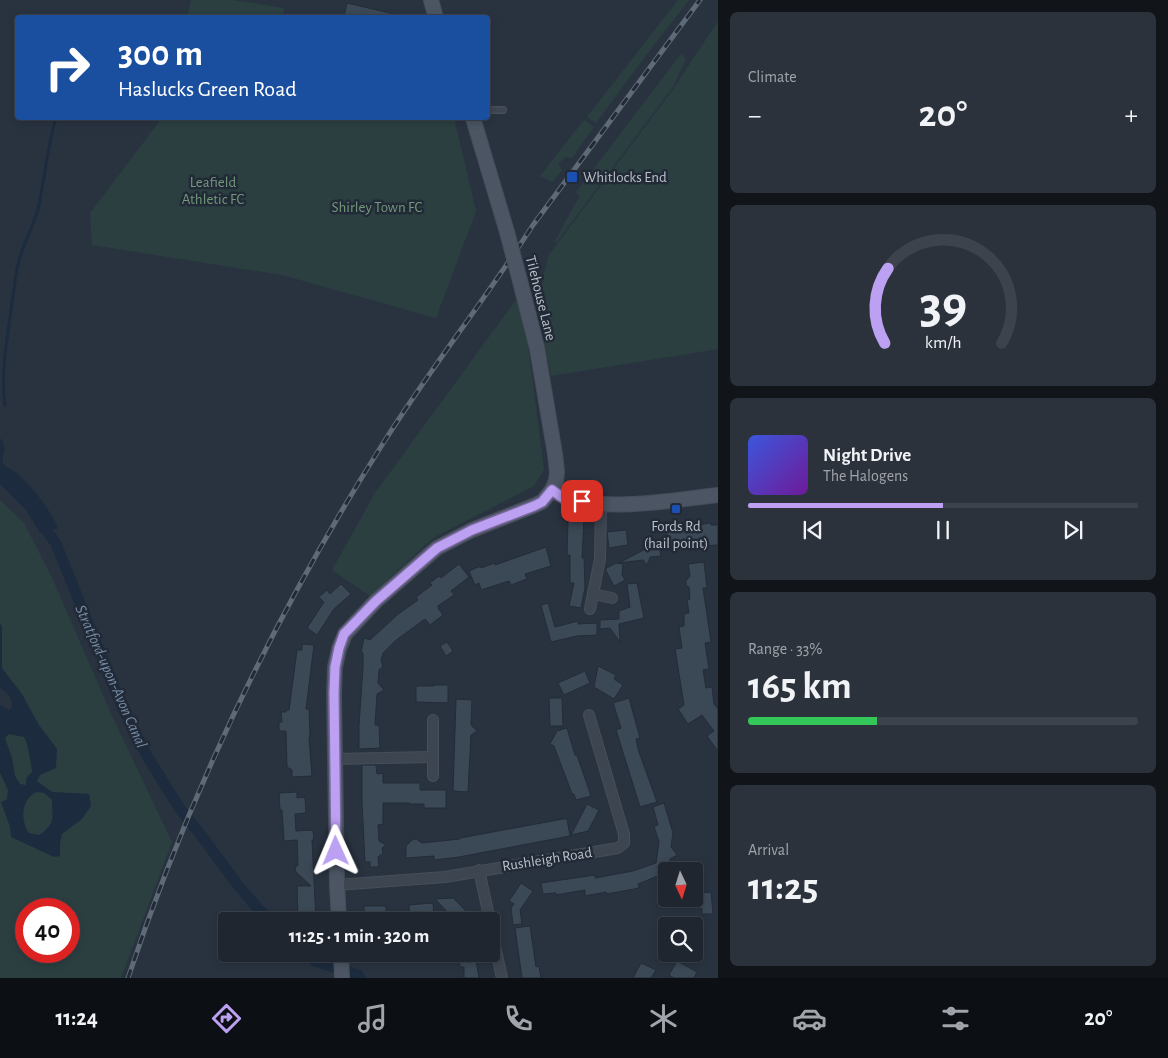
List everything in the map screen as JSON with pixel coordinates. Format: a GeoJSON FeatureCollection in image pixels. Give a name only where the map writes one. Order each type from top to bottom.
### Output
{"type":"FeatureCollection","features":[{"type":"Feature","properties":{"kind":"street"},"geometry":{"type":"LineString","coordinates":[[431,0],[435,15]]}},
{"type":"Feature","properties":{"kind":"street","name":"Tilehouse Lane"},"geometry":{"type":"LineString","coordinates":[[474,120],[507,232],[537,348],[556,454],[556,481],[552,490]]}},
{"type":"Feature","properties":{"kind":"street"},"geometry":{"type":"LineString","coordinates":[[338,912],[335,667],[344,634],[376,601],[437,548],[472,530],[542,502],[552,490],[563,498],[601,505],[718,495]]}},
{"type":"Feature","properties":{"kind":"street"},"geometry":{"type":"LineString","coordinates":[[590,609],[600,559],[601,505]]}},
{"type":"Feature","properties":{"kind":"street"},"geometry":{"type":"LineString","coordinates":[[593,594],[612,598]]}},
{"type":"Feature","properties":{"kind":"street","name":"Rushleigh Road"},"geometry":{"type":"LineString","coordinates":[[337,885],[445,877],[618,848],[624,843],[624,834],[589,715]]}},
{"type":"Feature","properties":{"kind":"street"},"geometry":{"type":"LineString","coordinates":[[433,720],[433,776]]}},
{"type":"Feature","properties":{"kind":"street"},"geometry":{"type":"LineString","coordinates":[[335,758],[432,757]]}},
{"type":"Feature","properties":{"kind":"street"},"geometry":{"type":"LineString","coordinates":[[479,870],[488,912]]}},
{"type":"Feature","properties":{"kind":"street"},"geometry":{"type":"LineString","coordinates":[[341,962],[342,978]]}},
{"type":"Feature","properties":{"kind":"street"},"geometry":{"type":"LineString","coordinates":[[498,962],[502,978]]}},
{"type":"Feature","properties":{"kind":"lane"},"geometry":{"type":"LineString","coordinates":[[490,110],[503,110]]}},
{"type":"Feature","properties":{"kind":"green space"},"geometry":{"type":"Polygon","coordinates":[[[191,0],[233,0],[284,8],[283,15],[187,15],[191,0]]]}},
{"type":"Feature","properties":{"kind":"green space"},"geometry":{"type":"Polygon","coordinates":[[[678,0],[689,0],[596,123],[587,117],[678,0]]]}},
{"type":"Feature","properties":{"kind":"green space"},"geometry":{"type":"Polygon","coordinates":[[[718,21],[718,349],[551,376],[537,309],[548,256],[674,88],[718,21]]]}},
{"type":"Feature","properties":{"kind":"green space"},"geometry":{"type":"Polygon","coordinates":[[[681,54],[686,59],[673,87],[556,243],[580,197],[576,192],[681,54]]]}},
{"type":"Feature","properties":{"kind":"green space"},"geometry":{"type":"Polygon","coordinates":[[[160,120],[454,120],[476,211],[436,318],[282,275],[92,245],[90,213],[160,120]]]}},
{"type":"Feature","properties":{"kind":"green space"},"geometry":{"type":"Polygon","coordinates":[[[584,120],[594,127],[572,158],[565,157],[558,164],[562,170],[553,182],[540,176],[584,120]]]}},
{"type":"Feature","properties":{"kind":"green space"},"geometry":{"type":"Polygon","coordinates":[[[518,297],[527,337],[544,469],[534,486],[433,538],[370,596],[332,570],[375,493],[518,297]]]}},
{"type":"Feature","properties":{"kind":"green space"},"geometry":{"type":"Polygon","coordinates":[[[0,500],[24,523],[52,578],[112,716],[172,842],[121,978],[0,978],[0,728],[39,725],[2,668],[2,627],[0,623],[0,500]]]}},
{"type":"Feature","properties":{"kind":"water"},"geometry":{"type":"Polygon","coordinates":[[[0,438],[5,448],[2,460],[4,465],[18,474],[36,493],[50,512],[58,528],[40,533],[26,510],[0,484],[0,438]]]}},
{"type":"Feature","properties":{"kind":"water"},"geometry":{"type":"Polygon","coordinates":[[[0,623],[2,627],[2,668],[22,694],[39,725],[57,749],[56,768],[40,775],[37,781],[52,792],[89,794],[91,806],[82,819],[62,834],[60,856],[54,857],[11,837],[10,827],[1,802],[7,799],[8,790],[0,773],[0,705],[9,710],[12,704],[7,694],[0,688],[0,623]],[[9,734],[5,738],[12,758],[15,776],[20,784],[26,785],[26,778],[32,772],[27,744],[24,737],[9,734]],[[37,792],[25,804],[23,816],[29,833],[39,835],[51,824],[52,800],[44,793],[37,792]]]}},
{"type":"Feature","properties":{"kind":"building"},"geometry":{"type":"Polygon","coordinates":[[[347,3],[394,14],[394,15],[344,15],[347,3]]]}},
{"type":"Feature","properties":{"kind":"building"},"geometry":{"type":"Polygon","coordinates":[[[567,511],[580,511],[580,519],[584,519],[582,558],[584,558],[585,588],[581,608],[569,606],[574,583],[570,583],[570,555],[567,555],[568,521],[560,517],[567,511]]]}},
{"type":"Feature","properties":{"kind":"building"},"geometry":{"type":"Polygon","coordinates":[[[711,523],[711,525],[718,525],[718,545],[665,548],[660,550],[661,556],[650,557],[647,565],[643,560],[619,563],[668,537],[666,532],[683,530],[683,527],[711,523]]]}},
{"type":"Feature","properties":{"kind":"building"},"geometry":{"type":"Polygon","coordinates":[[[626,530],[628,545],[609,548],[607,532],[626,530]]]}},
{"type":"Feature","properties":{"kind":"building"},"geometry":{"type":"Polygon","coordinates":[[[546,547],[551,566],[525,574],[527,579],[511,585],[509,581],[481,590],[479,583],[475,585],[469,571],[481,566],[481,568],[495,563],[495,565],[546,547]]]}},
{"type":"Feature","properties":{"kind":"building"},"geometry":{"type":"Polygon","coordinates":[[[704,562],[707,588],[703,588],[711,642],[705,643],[709,669],[703,670],[706,688],[712,687],[714,704],[718,709],[718,751],[707,736],[714,731],[702,715],[688,724],[678,709],[684,705],[675,649],[682,648],[679,627],[684,626],[684,614],[689,613],[687,600],[690,599],[689,587],[686,585],[686,581],[690,576],[688,564],[704,562]]]}},
{"type":"Feature","properties":{"kind":"building"},"geometry":{"type":"Polygon","coordinates":[[[616,563],[623,564],[622,575],[625,580],[614,586],[605,569],[616,563]]]}},
{"type":"Feature","properties":{"kind":"building"},"geometry":{"type":"Polygon","coordinates":[[[459,564],[469,577],[451,591],[454,595],[438,606],[443,615],[430,625],[425,619],[395,641],[383,653],[381,661],[383,666],[379,670],[378,683],[384,690],[377,694],[375,725],[379,725],[380,748],[359,749],[363,667],[363,653],[361,652],[364,638],[370,640],[397,615],[418,600],[416,597],[432,585],[430,583],[439,576],[441,578],[459,564]]]}},
{"type":"Feature","properties":{"kind":"building"},"geometry":{"type":"Polygon","coordinates":[[[637,583],[644,618],[619,624],[620,642],[610,628],[600,629],[600,620],[619,619],[619,611],[630,607],[627,584],[637,583]]]}},
{"type":"Feature","properties":{"kind":"building"},"geometry":{"type":"Polygon","coordinates":[[[341,584],[351,594],[334,609],[317,635],[307,628],[324,602],[319,597],[327,590],[330,594],[341,584]]]}},
{"type":"Feature","properties":{"kind":"building"},"geometry":{"type":"Polygon","coordinates":[[[548,603],[555,627],[578,621],[578,624],[597,623],[597,635],[577,636],[551,642],[541,605],[548,603]]]}},
{"type":"Feature","properties":{"kind":"building"},"geometry":{"type":"Polygon","coordinates":[[[447,642],[453,651],[446,656],[440,646],[447,642]]]}},
{"type":"Feature","properties":{"kind":"building"},"geometry":{"type":"Polygon","coordinates":[[[302,644],[314,645],[306,709],[309,709],[312,776],[292,777],[292,770],[287,767],[286,731],[279,731],[279,722],[282,722],[281,712],[289,710],[297,650],[302,650],[302,644]]]}},
{"type":"Feature","properties":{"kind":"building"},"geometry":{"type":"Polygon","coordinates":[[[598,666],[616,675],[614,679],[623,685],[614,699],[594,687],[598,666]]]}},
{"type":"Feature","properties":{"kind":"building"},"geometry":{"type":"Polygon","coordinates":[[[585,671],[590,683],[564,695],[558,683],[585,671]]]}},
{"type":"Feature","properties":{"kind":"building"},"geometry":{"type":"Polygon","coordinates":[[[448,685],[448,703],[416,702],[416,686],[448,685]]]}},
{"type":"Feature","properties":{"kind":"building"},"geometry":{"type":"Polygon","coordinates":[[[549,698],[562,698],[563,726],[550,726],[549,698]]]}},
{"type":"Feature","properties":{"kind":"building"},"geometry":{"type":"Polygon","coordinates":[[[629,698],[640,738],[636,739],[638,749],[657,802],[640,807],[616,730],[621,728],[613,703],[629,698]]]}},
{"type":"Feature","properties":{"kind":"building"},"geometry":{"type":"Polygon","coordinates":[[[456,699],[472,700],[471,725],[477,731],[471,735],[468,792],[453,791],[456,699]]]}},
{"type":"Feature","properties":{"kind":"building"},"geometry":{"type":"Polygon","coordinates":[[[567,728],[591,796],[576,800],[554,746],[550,744],[557,731],[567,728]]]}},
{"type":"Feature","properties":{"kind":"building"},"geometry":{"type":"Polygon","coordinates":[[[362,765],[376,765],[377,774],[383,773],[383,783],[420,783],[420,790],[446,790],[446,808],[424,808],[424,804],[383,803],[383,824],[378,825],[379,841],[386,845],[382,848],[383,853],[378,857],[379,867],[370,867],[370,862],[365,862],[362,765]]]}},
{"type":"Feature","properties":{"kind":"building"},"geometry":{"type":"Polygon","coordinates":[[[297,792],[297,798],[305,797],[306,813],[295,814],[296,831],[313,830],[316,912],[298,912],[297,886],[311,886],[296,872],[295,868],[298,865],[297,840],[284,841],[279,793],[297,792]]]}},
{"type":"Feature","properties":{"kind":"building"},"geometry":{"type":"Polygon","coordinates":[[[664,803],[673,833],[671,847],[677,855],[670,859],[669,862],[658,862],[658,876],[638,884],[639,888],[607,894],[606,892],[585,896],[585,890],[556,895],[556,893],[543,894],[541,883],[595,875],[595,878],[633,871],[656,863],[659,842],[654,826],[658,825],[653,807],[664,803]]]}},
{"type":"Feature","properties":{"kind":"building"},"geometry":{"type":"Polygon","coordinates":[[[587,804],[599,810],[588,831],[571,835],[587,804]]]}},
{"type":"Feature","properties":{"kind":"building"},"geometry":{"type":"Polygon","coordinates":[[[567,819],[570,836],[459,857],[434,860],[434,856],[406,858],[406,846],[416,839],[422,843],[460,839],[567,819]]]}},
{"type":"Feature","properties":{"kind":"building"},"geometry":{"type":"Polygon","coordinates":[[[521,883],[533,891],[520,910],[522,924],[513,925],[511,908],[514,904],[509,901],[521,883]]]}},
{"type":"Feature","properties":{"kind":"building"},"geometry":{"type":"Polygon","coordinates":[[[711,892],[713,914],[702,914],[700,908],[703,907],[703,893],[711,892]]]}},
{"type":"Feature","properties":{"kind":"building"},"geometry":{"type":"Polygon","coordinates":[[[453,898],[467,912],[447,912],[435,899],[453,898]]]}},
{"type":"Feature","properties":{"kind":"building"},"geometry":{"type":"Polygon","coordinates":[[[433,903],[434,912],[409,912],[409,905],[433,903]]]}},
{"type":"Feature","properties":{"kind":"building"},"geometry":{"type":"Polygon","coordinates":[[[364,906],[386,906],[386,912],[364,912],[364,906]]]}},
{"type":"Feature","properties":{"kind":"building"},"geometry":{"type":"Polygon","coordinates":[[[530,926],[536,967],[539,966],[541,978],[522,978],[515,928],[530,926]]]}},
{"type":"Feature","properties":{"kind":"building"},"geometry":{"type":"Polygon","coordinates":[[[459,962],[476,962],[479,978],[464,978],[464,967],[460,967],[459,962]]]}},
{"type":"Feature","properties":{"kind":"building"},"geometry":{"type":"Polygon","coordinates":[[[676,962],[697,972],[694,978],[674,978],[669,975],[676,962]]]}},
{"type":"Feature","properties":{"kind":"building"},"geometry":{"type":"Polygon","coordinates":[[[641,963],[656,970],[651,978],[633,978],[641,963]]]}},
{"type":"Feature","properties":{"kind":"waterway"},"geometry":{"type":"LineString","coordinates":[[5,405],[4,367],[16,272],[39,206],[56,120]]}},
{"type":"Feature","properties":{"kind":"waterway","name":"Stratford-upon-Avon Canal"},"geometry":{"type":"LineString","coordinates":[[40,520],[56,544],[122,707],[147,756],[180,809],[237,884],[261,912]]}},
{"type":"Feature","properties":{"kind":"waterway","name":"Stratford-upon-Avon Canal"},"geometry":{"type":"LineString","coordinates":[[318,962],[358,975],[360,978]]}},
{"type":"Feature","properties":{"kind":"railway"},"geometry":{"type":"LineString","coordinates":[[128,978],[152,909],[208,771],[272,638],[343,508],[400,417],[533,225],[700,0]]}},
{"type":"Feature","properties":{"kind":"place","name":"Whitlocks End"},"geometry":{"type":"Point","coordinates":[572,177]}},
{"type":"Feature","properties":{"kind":"place","name":"Fords Rd (hail point)"},"geometry":{"type":"Point","coordinates":[676,509]}},
{"type":"Feature","properties":{"kind":"route"},"geometry":{"type":"LineString","coordinates":[[336,851],[334,693],[335,667],[344,634],[376,601],[437,548],[472,530],[542,502],[552,490],[563,498],[582,501]]}},
{"type":"Feature","properties":{"kind":"park label","name":"Leafield Athletic FC"},"geometry":{"type":"Point","coordinates":[213,190]}},
{"type":"Feature","properties":{"kind":"park label","name":"Shirley Town FC"},"geometry":{"type":"Point","coordinates":[377,207]}}]}
